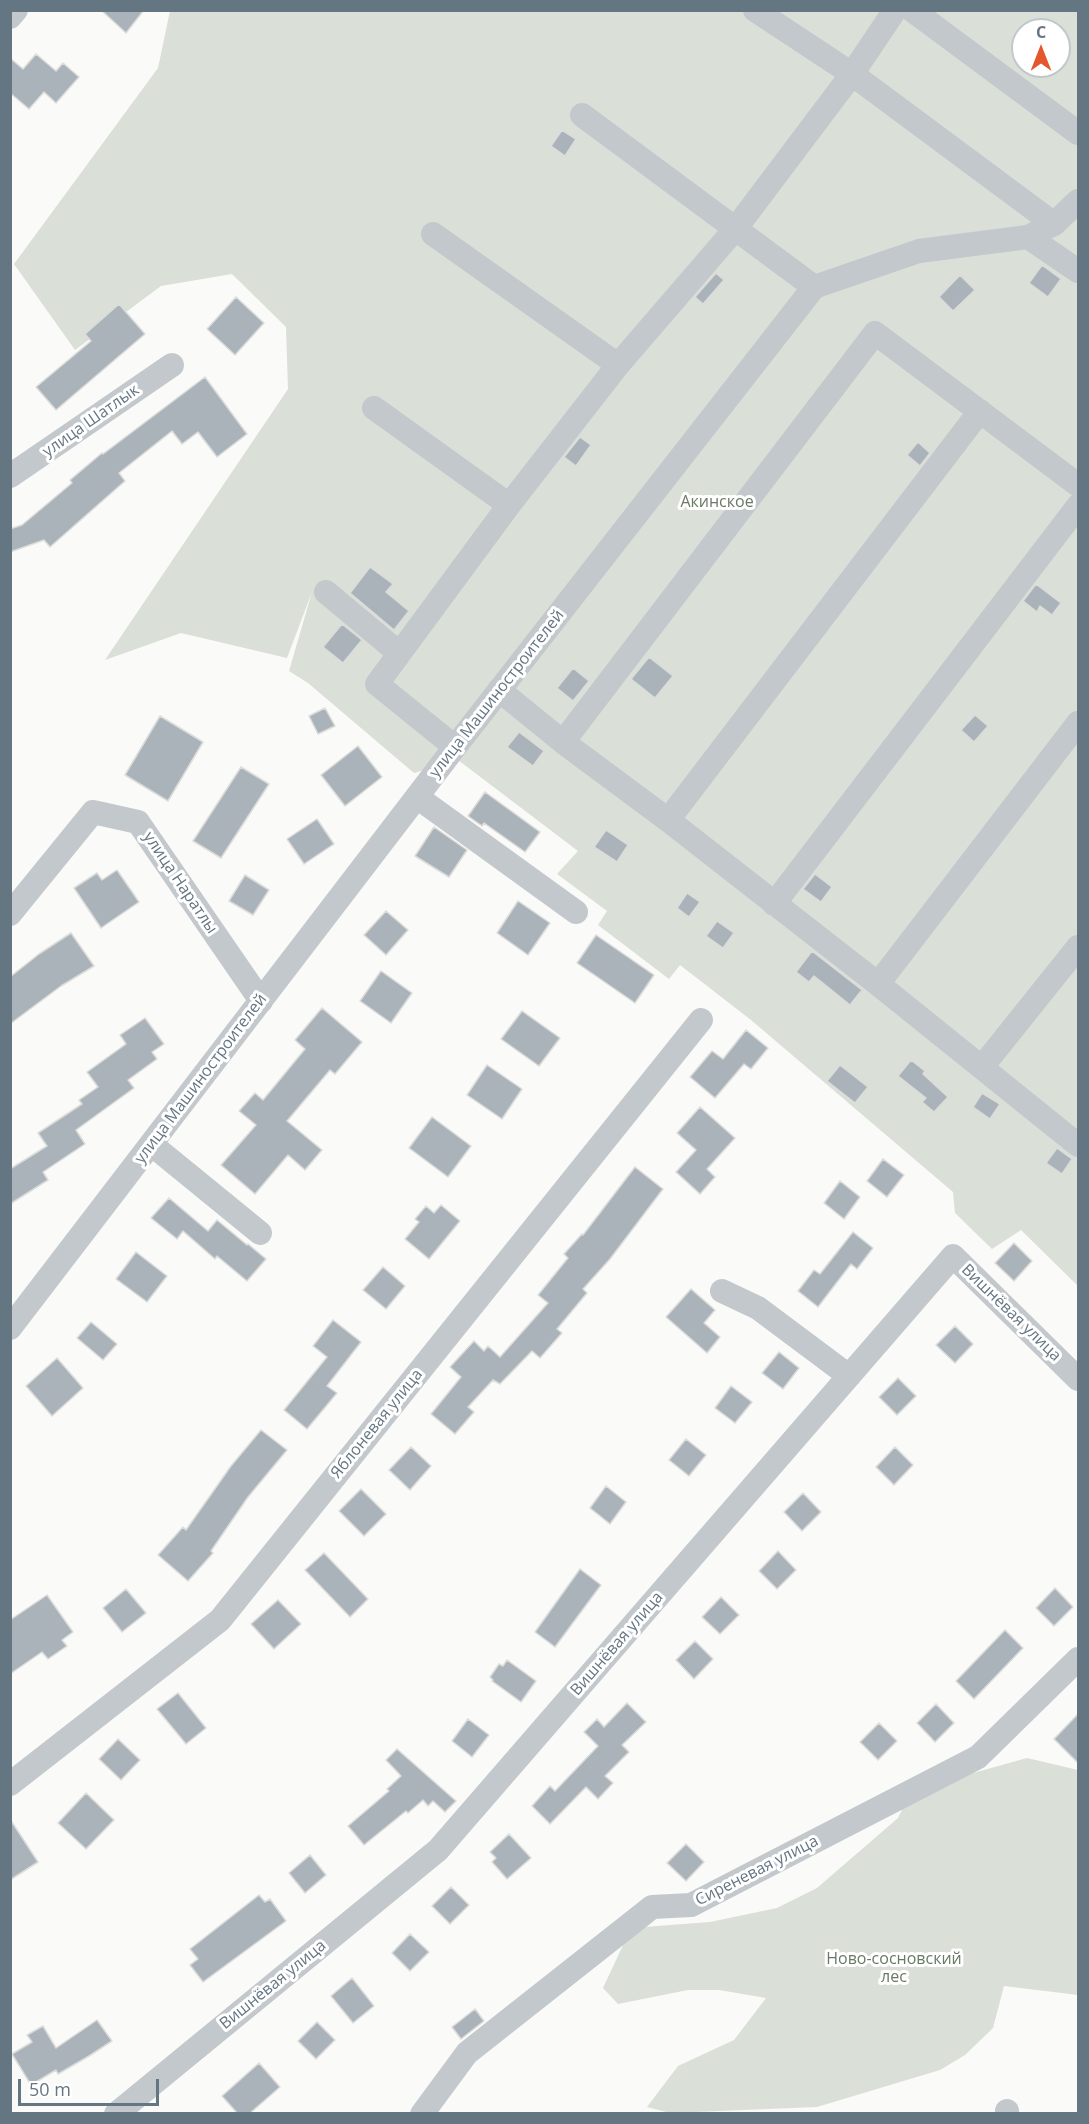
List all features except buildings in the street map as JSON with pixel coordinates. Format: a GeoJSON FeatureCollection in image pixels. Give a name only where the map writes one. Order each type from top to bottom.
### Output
{"type":"FeatureCollection","features":[{"type":"Feature","properties":{"kind":"street"},"geometry":{"type":"LineString","coordinates":[[10,16],[16,10]]}},
{"type":"Feature","properties":{"kind":"street"},"geometry":{"type":"LineString","coordinates":[[755,10],[852,74],[1054,224]]}},
{"type":"Feature","properties":{"kind":"street"},"geometry":{"type":"LineString","coordinates":[[455,747],[377,684],[509,505],[618,365],[736,228],[852,74],[895,10]]}},
{"type":"Feature","properties":{"kind":"street"},"geometry":{"type":"LineString","coordinates":[[912,10],[1078,133]]}},
{"type":"Feature","properties":{"kind":"street"},"geometry":{"type":"LineString","coordinates":[[582,115],[814,287],[919,251],[1028,237],[1054,224],[1078,201]]}},
{"type":"Feature","properties":{"kind":"street"},"geometry":{"type":"LineString","coordinates":[[433,234],[618,365]]}},
{"type":"Feature","properties":{"kind":"street"},"geometry":{"type":"LineString","coordinates":[[1028,237],[1078,271]]}},
{"type":"Feature","properties":{"kind":"street","name":"улица Машиностроителей"},"geometry":{"type":"LineString","coordinates":[[10,1328],[499,690],[814,287]]}},
{"type":"Feature","properties":{"kind":"street"},"geometry":{"type":"LineString","coordinates":[[563,742],[875,333],[1078,485]]}},
{"type":"Feature","properties":{"kind":"street","name":"улица Шатлык"},"geometry":{"type":"LineString","coordinates":[[10,476],[172,365]]}},
{"type":"Feature","properties":{"kind":"street"},"geometry":{"type":"LineString","coordinates":[[374,408],[509,505]]}},
{"type":"Feature","properties":{"kind":"street"},"geometry":{"type":"LineString","coordinates":[[668,820],[980,411]]}},
{"type":"Feature","properties":{"kind":"street"},"geometry":{"type":"LineString","coordinates":[[774,904],[1078,506]]}},
{"type":"Feature","properties":{"kind":"street"},"geometry":{"type":"LineString","coordinates":[[326,591],[399,653]]}},
{"type":"Feature","properties":{"kind":"street"},"geometry":{"type":"LineString","coordinates":[[499,690],[563,742],[668,820],[879,984],[1078,1144]]}},
{"type":"Feature","properties":{"kind":"street"},"geometry":{"type":"LineString","coordinates":[[879,984],[1078,723]]}},
{"type":"Feature","properties":{"kind":"street"},"geometry":{"type":"LineString","coordinates":[[417,797],[576,912]]}},
{"type":"Feature","properties":{"kind":"street","name":"улица Наратлы"},"geometry":{"type":"LineString","coordinates":[[10,914],[93,812],[138,822],[261,1001]]}},
{"type":"Feature","properties":{"kind":"street"},"geometry":{"type":"LineString","coordinates":[[982,1067],[1078,946]]}},
{"type":"Feature","properties":{"kind":"street","name":"Яблоневая улица"},"geometry":{"type":"LineString","coordinates":[[10,1784],[220,1620],[701,1020]]}},
{"type":"Feature","properties":{"kind":"street"},"geometry":{"type":"LineString","coordinates":[[151,1144],[261,1233]]}},
{"type":"Feature","properties":{"kind":"street","name":"Вишнёвая улица"},"geometry":{"type":"LineString","coordinates":[[121,2112],[438,1850],[953,1256],[1078,1379]]}},
{"type":"Feature","properties":{"kind":"street"},"geometry":{"type":"LineString","coordinates":[[722,1291],[758,1308],[849,1376]]}},
{"type":"Feature","properties":{"kind":"street","name":"Сиреневая улица"},"geometry":{"type":"LineString","coordinates":[[422,2114],[467,2053],[652,1906],[691,1905],[978,1757],[1078,1659]]}},
{"type":"Feature","properties":{"kind":"green space","name":"Акинское"},"geometry":{"type":"Polygon","coordinates":[[[170,11],[1078,11],[1078,1286],[1021,1230],[992,1249],[955,1213],[953,1192],[751,1020],[680,965],[669,979],[598,925],[607,911],[557,874],[578,851],[458,760],[414,773],[308,683],[289,671],[312,592],[287,658],[181,633],[105,660],[288,389],[286,327],[232,274],[161,286],[75,350],[14,264],[158,68],[170,11]]]}},
{"type":"Feature","properties":{"kind":"green space","name":"Ново-сосновский лес"},"geometry":{"type":"Polygon","coordinates":[[[1027,1758],[1078,1770],[1078,1995],[1004,1986],[993,2028],[965,2055],[940,2070],[817,2107],[670,2113],[647,2107],[678,2066],[734,2040],[766,1998],[719,1990],[688,1990],[618,2004],[603,1988],[631,1928],[710,1922],[777,1908],[817,1888],[898,1818],[912,1790],[1027,1758]]]}}]}
